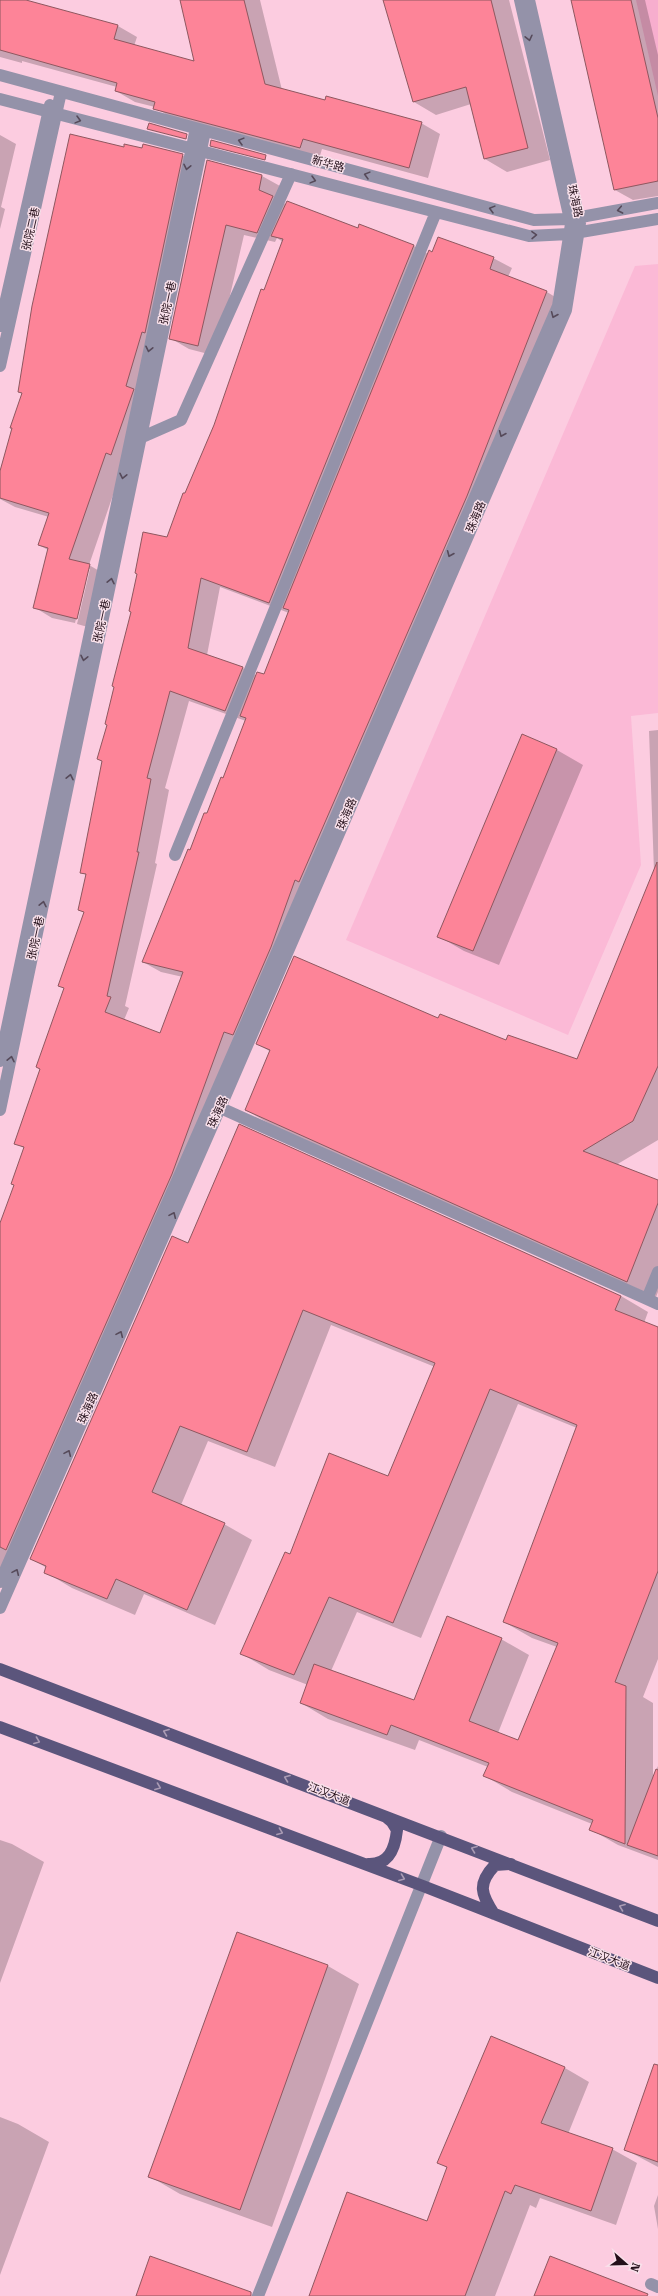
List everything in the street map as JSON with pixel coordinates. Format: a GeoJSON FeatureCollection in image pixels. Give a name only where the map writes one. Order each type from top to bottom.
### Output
{"type":"FeatureCollection","features":[{"type":"Feature","properties":{"kind":"main road","name":"江汉大道"},"geometry":{"type":"LineString","coordinates":[[0,1669],[441,1836],[658,1921]]}},
{"type":"Feature","properties":{"kind":"main road","name":"江汉大道"},"geometry":{"type":"LineString","coordinates":[[0,1727],[423,1886],[658,1978]]}},
{"type":"Feature","properties":{"kind":"main road"},"geometry":{"type":"LineString","coordinates":[[364,1864],[383,1862],[392,1854],[397,1830],[392,1822],[383,1815]]}},
{"type":"Feature","properties":{"kind":"main road"},"geometry":{"type":"LineString","coordinates":[[494,1914],[482,1896],[485,1880],[495,1865],[512,1864]]}},
{"type":"Feature","properties":{"kind":"street","name":"珠海路"},"geometry":{"type":"LineString","coordinates":[[520,0],[574,218]]}},
{"type":"Feature","properties":{"kind":"street","name":"珠海路"},"geometry":{"type":"LineString","coordinates":[[0,1608],[216,1106],[566,310],[574,233],[574,218],[530,0]]}},
{"type":"Feature","properties":{"kind":"street","name":"新华路"},"geometry":{"type":"LineString","coordinates":[[0,75],[534,220],[574,218],[658,203]]}},
{"type":"Feature","properties":{"kind":"street","name":"张院二巷"},"geometry":{"type":"LineString","coordinates":[[0,366],[58,91]]}},
{"type":"Feature","properties":{"kind":"street","name":"新华路"},"geometry":{"type":"LineString","coordinates":[[0,99],[528,236],[574,233],[658,219]]}},
{"type":"Feature","properties":{"kind":"street","name":"张院二巷"},"geometry":{"type":"LineString","coordinates":[[0,326],[53,113]]}},
{"type":"Feature","properties":{"kind":"street","name":"张院一巷"},"geometry":{"type":"LineString","coordinates":[[0,1110],[140,438],[200,130]]}},
{"type":"Feature","properties":{"kind":"street","name":"张院一巷"},"geometry":{"type":"LineString","coordinates":[[0,1061],[196,150]]}},
{"type":"Feature","properties":{"kind":"street"},"geometry":{"type":"LineString","coordinates":[[140,438],[180,420],[291,174]]}},
{"type":"Feature","properties":{"kind":"street"},"geometry":{"type":"LineString","coordinates":[[175,855],[436,212]]}},
{"type":"Feature","properties":{"kind":"street","name":"珠海路"},"geometry":{"type":"LineString","coordinates":[[0,1582],[216,1106]]}},
{"type":"Feature","properties":{"kind":"street"},"geometry":{"type":"LineString","coordinates":[[216,1106],[652,1302],[658,1272]]}},
{"type":"Feature","properties":{"kind":"street"},"geometry":{"type":"LineString","coordinates":[[258,2296],[423,1886],[441,1836]]}},
{"type":"Feature","properties":{"kind":"shaded area"},"geometry":{"type":"Polygon","coordinates":[[[636,0],[658,0],[658,96],[636,0]]]}},
{"type":"Feature","properties":{"kind":"shaded area"},"geometry":{"type":"Polygon","coordinates":[[[658,264],[658,713],[631,716],[641,865],[568,1035],[346,940],[635,266],[658,264]]]}},
{"type":"Feature","properties":{"kind":"building"},"geometry":{"type":"Polygon","coordinates":[[[0,0],[26,0],[118,25],[114,39],[194,61],[180,0],[244,0],[265,84],[325,100],[326,96],[422,122],[409,168],[303,139],[300,148],[153,109],[155,102],[115,91],[117,83],[0,50],[0,0]]]}},
{"type":"Feature","properties":{"kind":"building"},"geometry":{"type":"Polygon","coordinates":[[[383,0],[491,0],[528,148],[484,159],[466,87],[413,102],[383,0]]]}},
{"type":"Feature","properties":{"kind":"building"},"geometry":{"type":"Polygon","coordinates":[[[571,0],[631,0],[658,118],[658,181],[614,190],[571,0]]]}},
{"type":"Feature","properties":{"kind":"building"},"geometry":{"type":"Polygon","coordinates":[[[149,123],[187,134],[186,139],[147,129],[149,123]]]}},
{"type":"Feature","properties":{"kind":"building"},"geometry":{"type":"Polygon","coordinates":[[[70,134],[124,147],[124,144],[142,148],[143,144],[183,154],[145,333],[142,332],[126,386],[134,389],[111,455],[106,453],[69,559],[90,564],[77,619],[33,608],[48,548],[38,545],[49,513],[0,498],[0,471],[12,428],[10,428],[22,393],[18,392],[32,306],[70,134]]]}},
{"type":"Feature","properties":{"kind":"building"},"geometry":{"type":"Polygon","coordinates":[[[211,140],[266,155],[265,160],[210,146],[211,140]]]}},
{"type":"Feature","properties":{"kind":"building"},"geometry":{"type":"Polygon","coordinates":[[[207,160],[262,175],[259,190],[273,196],[257,233],[226,225],[198,346],[169,339],[207,160]]]}},
{"type":"Feature","properties":{"kind":"building"},"geometry":{"type":"Polygon","coordinates":[[[287,201],[358,228],[359,224],[414,245],[269,603],[201,578],[188,648],[243,667],[225,711],[170,691],[147,778],[151,779],[137,852],[139,852],[107,996],[111,997],[105,1012],[160,1033],[183,972],[142,962],[188,849],[190,850],[204,813],[207,813],[221,777],[223,778],[246,718],[240,716],[257,672],[264,674],[289,610],[283,608],[429,250],[432,252],[438,237],[494,257],[490,269],[547,291],[467,496],[299,882],[295,880],[271,947],[233,1035],[224,1032],[172,1174],[6,1550],[0,1547],[0,1223],[14,1185],[11,1184],[24,1147],[14,1144],[40,1069],[36,1067],[64,988],[58,986],[84,912],[78,910],[86,874],[80,873],[102,761],[97,759],[107,725],[105,724],[114,687],[112,686],[131,612],[129,611],[137,574],[135,573],[143,532],[167,537],[183,493],[185,493],[214,425],[261,289],[264,290],[283,239],[271,236],[287,201]]]}},
{"type":"Feature","properties":{"kind":"building"},"geometry":{"type":"Polygon","coordinates":[[[522,734],[557,749],[473,951],[437,937],[522,734]]]}},
{"type":"Feature","properties":{"kind":"building"},"geometry":{"type":"Polygon","coordinates":[[[657,862],[658,1066],[633,1121],[583,1151],[658,1180],[658,1203],[627,1282],[245,1110],[270,1050],[256,1044],[294,956],[438,1018],[440,1014],[506,1040],[508,1035],[577,1059],[657,862]]]}},
{"type":"Feature","properties":{"kind":"building"},"geometry":{"type":"Polygon","coordinates":[[[239,1124],[621,1296],[615,1310],[658,1327],[658,1571],[615,1682],[626,1686],[625,1844],[589,1830],[593,1820],[483,1776],[489,1763],[391,1725],[387,1735],[300,1703],[314,1664],[414,1700],[447,1616],[502,1638],[469,1721],[518,1740],[558,1643],[503,1622],[577,1425],[490,1389],[393,1623],[329,1597],[294,1675],[240,1654],[285,1552],[290,1554],[329,1453],[388,1476],[435,1363],[303,1310],[247,1452],[180,1426],[152,1492],[225,1523],[187,1610],[116,1579],[107,1599],[44,1573],[46,1566],[30,1559],[172,1236],[188,1243],[239,1124]]]}},
{"type":"Feature","properties":{"kind":"building"},"geometry":{"type":"Polygon","coordinates":[[[656,1769],[658,1770],[658,1856],[627,1845],[656,1769]]]}},
{"type":"Feature","properties":{"kind":"building"},"geometry":{"type":"Polygon","coordinates":[[[237,1932],[328,1965],[240,2210],[148,2177],[237,1932]]]}},
{"type":"Feature","properties":{"kind":"building"},"geometry":{"type":"Polygon","coordinates":[[[491,2036],[565,2067],[541,2123],[613,2148],[591,2211],[515,2185],[511,2194],[505,2191],[465,2296],[309,2296],[347,2192],[427,2221],[447,2167],[437,2163],[491,2036]]]}},
{"type":"Feature","properties":{"kind":"building"},"geometry":{"type":"Polygon","coordinates":[[[654,2064],[658,2065],[658,2162],[624,2150],[654,2064]]]}},
{"type":"Feature","properties":{"kind":"building"},"geometry":{"type":"Polygon","coordinates":[[[150,2256],[251,2292],[251,2296],[136,2296],[150,2256]]]}},
{"type":"Feature","properties":{"kind":"building"},"geometry":{"type":"Polygon","coordinates":[[[550,2256],[648,2294],[647,2296],[534,2296],[550,2256]]]}}]}
